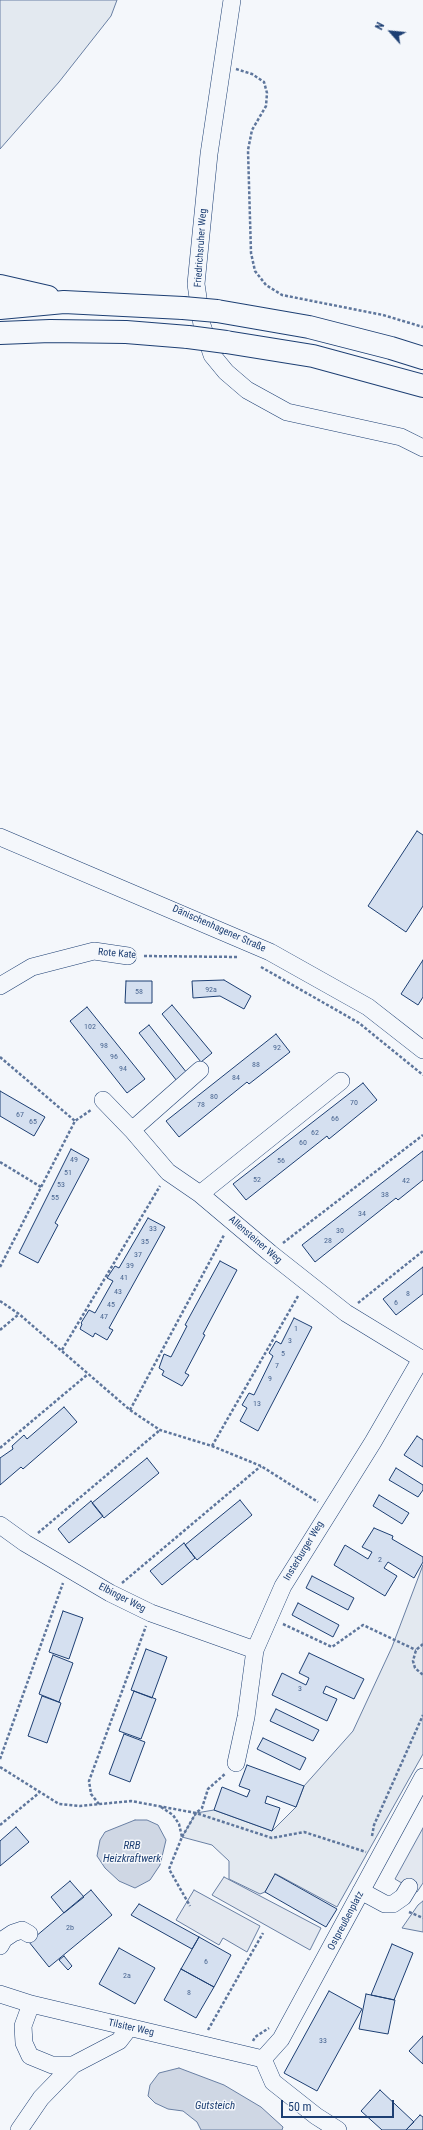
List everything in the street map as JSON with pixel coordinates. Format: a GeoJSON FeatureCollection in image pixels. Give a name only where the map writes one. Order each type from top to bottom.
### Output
{"type":"FeatureCollection","features":[{"type":"Feature","properties":{"kind":"highway"},"geometry":{"type":"LineString","coordinates":[[0,286],[64,302]]}},
{"type":"Feature","properties":{"kind":"highway"},"geometry":{"type":"LineString","coordinates":[[0,308],[64,302],[183,308],[217,312],[309,327],[423,358]]}},
{"type":"Feature","properties":{"kind":"highway"},"geometry":{"type":"LineString","coordinates":[[0,333],[50,331],[126,332],[188,337],[313,356],[423,386]]}},
{"type":"Feature","properties":{"kind":"street","name":"Friedrichsruher Weg"},"geometry":{"type":"LineString","coordinates":[[232,0],[209,154],[196,284],[202,325],[212,356],[226,372],[247,390],[287,412],[400,437],[423,448]]}},
{"type":"Feature","properties":{"kind":"street","name":"Dänischenhagener Straße"},"geometry":{"type":"LineString","coordinates":[[0,837],[270,952],[368,1008],[423,1050]]}},
{"type":"Feature","properties":{"kind":"street","name":"Rote Kate"},"geometry":{"type":"LineString","coordinates":[[0,986],[32,967],[94,951],[128,956]]}},
{"type":"Feature","properties":{"kind":"street"},"geometry":{"type":"LineString","coordinates":[[132,1130],[200,1070]]}},
{"type":"Feature","properties":{"kind":"street"},"geometry":{"type":"LineString","coordinates":[[200,1194],[341,1081]]}},
{"type":"Feature","properties":{"kind":"street","name":"Allensteiner Weg"},"geometry":{"type":"LineString","coordinates":[[103,1100],[132,1130],[168,1172],[200,1194],[270,1253],[346,1313],[422,1360]]}},
{"type":"Feature","properties":{"kind":"street","name":"Insterburger Weg"},"geometry":{"type":"LineString","coordinates":[[236,1763],[246,1717],[255,1650],[275,1604],[293,1568],[373,1442],[422,1360]]}},
{"type":"Feature","properties":{"kind":"street","name":"Elbinger Weg"},"geometry":{"type":"LineString","coordinates":[[0,1525],[25,1543],[68,1570],[110,1593],[151,1613],[255,1650]]}},
{"type":"Feature","properties":{"kind":"street","name":"Ostpreußenplatz"},"geometry":{"type":"LineString","coordinates":[[262,2059],[282,2039],[423,1778]]}},
{"type":"Feature","properties":{"kind":"street"},"geometry":{"type":"LineString","coordinates":[[362,1891],[385,1904],[393,1904],[403,1897],[409,1887]]}},
{"type":"Feature","properties":{"kind":"street"},"geometry":{"type":"LineString","coordinates":[[0,1946],[4,1939],[13,1933],[22,1930],[29,1934]]}},
{"type":"Feature","properties":{"kind":"street","name":"Tilsiter Weg"},"geometry":{"type":"LineString","coordinates":[[0,1994],[31,2004],[262,2059]]}},
{"type":"Feature","properties":{"kind":"street"},"geometry":{"type":"LineString","coordinates":[[31,2004],[23,2026],[24,2043],[30,2056],[52,2065],[73,2066]]}},
{"type":"Feature","properties":{"kind":"street"},"geometry":{"type":"LineString","coordinates":[[19,2130],[41,2098],[73,2066],[119,2041],[129,2028]]}},
{"type":"Feature","properties":{"kind":"street"},"geometry":{"type":"LineString","coordinates":[[262,2059],[273,2082],[313,2123],[338,2130]]}},
{"type":"Feature","properties":{"kind":"path"},"geometry":{"type":"LineString","coordinates":[[223,64],[252,74],[264,82],[267,94],[266,106],[252,130],[248,150],[251,254],[256,271],[266,285],[282,295],[383,315],[423,327]]}},
{"type":"Feature","properties":{"kind":"path","name":"Rote Kate"},"geometry":{"type":"LineString","coordinates":[[128,956],[241,957]]}},
{"type":"Feature","properties":{"kind":"path"},"geometry":{"type":"LineString","coordinates":[[254,963],[359,1023],[423,1075]]}},
{"type":"Feature","properties":{"kind":"path"},"geometry":{"type":"LineString","coordinates":[[0,1057],[75,1121]]}},
{"type":"Feature","properties":{"kind":"path"},"geometry":{"type":"LineString","coordinates":[[0,1267],[75,1121],[103,1100]]}},
{"type":"Feature","properties":{"kind":"path"},"geometry":{"type":"LineString","coordinates":[[270,1253],[423,1135]]}},
{"type":"Feature","properties":{"kind":"path"},"geometry":{"type":"LineString","coordinates":[[0,1162],[41,1187]]}},
{"type":"Feature","properties":{"kind":"path"},"geometry":{"type":"LineString","coordinates":[[62,1350],[168,1172]]}},
{"type":"Feature","properties":{"kind":"path"},"geometry":{"type":"LineString","coordinates":[[130,1410],[232,1220]]}},
{"type":"Feature","properties":{"kind":"path"},"geometry":{"type":"LineString","coordinates":[[346,1313],[423,1251]]}},
{"type":"Feature","properties":{"kind":"path"},"geometry":{"type":"LineString","coordinates":[[212,1446],[306,1282]]}},
{"type":"Feature","properties":{"kind":"path"},"geometry":{"type":"LineString","coordinates":[[0,1301],[19,1314],[62,1350],[130,1410],[160,1430],[212,1446],[261,1466],[330,1510]]}},
{"type":"Feature","properties":{"kind":"path"},"geometry":{"type":"LineString","coordinates":[[0,1330],[19,1314]]}},
{"type":"Feature","properties":{"kind":"path"},"geometry":{"type":"LineString","coordinates":[[0,1448],[88,1374]]}},
{"type":"Feature","properties":{"kind":"path"},"geometry":{"type":"LineString","coordinates":[[25,1543],[160,1430]]}},
{"type":"Feature","properties":{"kind":"path"},"geometry":{"type":"LineString","coordinates":[[110,1593],[261,1466]]}},
{"type":"Feature","properties":{"kind":"path"},"geometry":{"type":"LineString","coordinates":[[0,1760],[68,1570]]}},
{"type":"Feature","properties":{"kind":"path"},"geometry":{"type":"LineString","coordinates":[[275,1604],[282,1624],[332,1647],[363,1625],[416,1650]]}},
{"type":"Feature","properties":{"kind":"path"},"geometry":{"type":"LineString","coordinates":[[100,1804],[91,1794],[89,1781],[151,1613]]}},
{"type":"Feature","properties":{"kind":"path"},"geometry":{"type":"LineString","coordinates":[[423,1644],[416,1650],[413,1661],[415,1668],[423,1675]]}},
{"type":"Feature","properties":{"kind":"path"},"geometry":{"type":"LineString","coordinates":[[372,1839],[374,1825],[423,1715]]}},
{"type":"Feature","properties":{"kind":"path"},"geometry":{"type":"LineString","coordinates":[[190,1906],[169,1869],[182,1838],[196,1813],[202,1808],[208,1789],[236,1763]]}},
{"type":"Feature","properties":{"kind":"path"},"geometry":{"type":"LineString","coordinates":[[0,1767],[39,1793],[59,1804],[69,1806],[131,1801],[196,1813],[272,1838],[304,1832],[369,1853],[370,1846]]}},
{"type":"Feature","properties":{"kind":"path"},"geometry":{"type":"LineString","coordinates":[[0,1825],[39,1793]]}},
{"type":"Feature","properties":{"kind":"path"},"geometry":{"type":"LineString","coordinates":[[159,1806],[173,1815],[179,1824],[182,1838]]}},
{"type":"Feature","properties":{"kind":"path"},"geometry":{"type":"LineString","coordinates":[[200,2045],[264,1933]]}},
{"type":"Feature","properties":{"kind":"shaded area"},"geometry":{"type":"Polygon","coordinates":[[[0,0],[117,0],[111,16],[59,82],[0,149],[0,0]]]}},
{"type":"Feature","properties":{"kind":"shaded area"},"geometry":{"type":"Polygon","coordinates":[[[423,1565],[423,1754],[337,1907],[276,1874],[265,1892],[260,1894],[229,1879],[229,1861],[212,1845],[182,1837],[196,1813],[214,1810],[272,1831],[296,1807],[304,1786],[353,1731],[392,1647],[423,1565]]]}},
{"type":"Feature","properties":{"kind":"shaded area"},"geometry":{"type":"Polygon","coordinates":[[[423,1828],[423,1883],[417,1892],[395,1879],[423,1828]]]}},
{"type":"Feature","properties":{"kind":"shaded area"},"geometry":{"type":"Polygon","coordinates":[[[224,1877],[321,1928],[310,1950],[212,1895],[224,1877]]]}},
{"type":"Feature","properties":{"kind":"shaded area"},"geometry":{"type":"Polygon","coordinates":[[[194,1890],[260,1926],[247,1952],[223,1938],[219,1945],[176,1920],[194,1890]]]}},
{"type":"Feature","properties":{"kind":"shaded area"},"geometry":{"type":"Polygon","coordinates":[[[423,1901],[423,1932],[402,1928],[418,1905],[423,1901]]]}},
{"type":"Feature","properties":{"kind":"water","name":"RRB Heizkraftwerk"},"geometry":{"type":"Polygon","coordinates":[[[135,1820],[147,1820],[158,1825],[166,1840],[160,1865],[150,1880],[135,1888],[119,1881],[105,1868],[97,1856],[100,1840],[105,1832],[135,1820]]]}},
{"type":"Feature","properties":{"kind":"water","name":"Gutsteich"},"geometry":{"type":"Polygon","coordinates":[[[179,2068],[224,2085],[261,2107],[283,2127],[282,2130],[201,2130],[197,2122],[183,2111],[168,2109],[155,2103],[148,2096],[150,2085],[159,2073],[179,2068]]]}},
{"type":"Feature","properties":{"kind":"building"},"geometry":{"type":"Polygon","coordinates":[[[417,831],[423,835],[423,906],[406,932],[368,906],[417,831]]]}},
{"type":"Feature","properties":{"kind":"building"},"geometry":{"type":"Polygon","coordinates":[[[423,960],[423,997],[418,1005],[401,994],[423,960]]]}},
{"type":"Feature","properties":{"kind":"building"},"geometry":{"type":"Polygon","coordinates":[[[224,980],[251,996],[244,1009],[220,996],[193,998],[192,981],[224,980]]]}},
{"type":"Feature","properties":{"kind":"building"},"geometry":{"type":"Polygon","coordinates":[[[126,981],[152,981],[152,1003],[125,1003],[126,981]]]}},
{"type":"Feature","properties":{"kind":"building"},"geometry":{"type":"Polygon","coordinates":[[[172,1005],[212,1053],[201,1062],[162,1014],[172,1005]]]}},
{"type":"Feature","properties":{"kind":"building"},"geometry":{"type":"Polygon","coordinates":[[[87,1007],[145,1079],[127,1093],[70,1021],[87,1007]]]}},
{"type":"Feature","properties":{"kind":"building"},"geometry":{"type":"Polygon","coordinates":[[[149,1025],[187,1073],[177,1081],[139,1033],[149,1025]]]}},
{"type":"Feature","properties":{"kind":"building"},"geometry":{"type":"Polygon","coordinates":[[[276,1034],[290,1052],[249,1084],[247,1082],[179,1137],[166,1121],[276,1034]]]}},
{"type":"Feature","properties":{"kind":"building"},"geometry":{"type":"Polygon","coordinates":[[[363,1083],[377,1100],[329,1139],[327,1136],[246,1200],[233,1184],[363,1083]]]}},
{"type":"Feature","properties":{"kind":"building"},"geometry":{"type":"Polygon","coordinates":[[[0,1091],[45,1117],[34,1136],[0,1116],[0,1091]]]}},
{"type":"Feature","properties":{"kind":"building"},"geometry":{"type":"Polygon","coordinates":[[[71,1149],[89,1159],[55,1223],[58,1225],[38,1263],[19,1253],[71,1149]]]}},
{"type":"Feature","properties":{"kind":"building"},"geometry":{"type":"Polygon","coordinates":[[[423,1151],[423,1180],[398,1200],[396,1198],[315,1262],[302,1245],[423,1151]]]}},
{"type":"Feature","properties":{"kind":"building"},"geometry":{"type":"Polygon","coordinates":[[[148,1218],[165,1227],[109,1328],[113,1330],[107,1340],[95,1333],[93,1337],[80,1329],[81,1323],[89,1310],[95,1313],[113,1281],[107,1278],[115,1266],[119,1268],[148,1218]]]}},
{"type":"Feature","properties":{"kind":"building"},"geometry":{"type":"Polygon","coordinates":[[[220,1261],[237,1270],[203,1334],[205,1335],[185,1373],[189,1375],[182,1386],[162,1375],[164,1371],[159,1368],[164,1354],[171,1357],[187,1326],[185,1325],[220,1261]]]}},
{"type":"Feature","properties":{"kind":"building"},"geometry":{"type":"Polygon","coordinates":[[[423,1267],[423,1294],[396,1315],[383,1299],[423,1267]]]}},
{"type":"Feature","properties":{"kind":"building"},"geometry":{"type":"Polygon","coordinates":[[[294,1318],[312,1327],[258,1431],[240,1421],[247,1408],[242,1405],[249,1393],[254,1395],[273,1356],[269,1353],[276,1341],[281,1344],[294,1318]]]}},
{"type":"Feature","properties":{"kind":"building"},"geometry":{"type":"Polygon","coordinates":[[[64,1407],[77,1422],[23,1469],[21,1467],[0,1485],[0,1458],[13,1449],[12,1446],[24,1435],[27,1439],[64,1407]]]}},
{"type":"Feature","properties":{"kind":"building"},"geometry":{"type":"Polygon","coordinates":[[[417,1436],[423,1440],[423,1467],[404,1455],[417,1436]]]}},
{"type":"Feature","properties":{"kind":"building"},"geometry":{"type":"Polygon","coordinates":[[[147,1458],[159,1473],[104,1518],[92,1503],[147,1458]]]}},
{"type":"Feature","properties":{"kind":"building"},"geometry":{"type":"Polygon","coordinates":[[[396,1468],[423,1485],[423,1490],[418,1497],[389,1480],[396,1468]]]}},
{"type":"Feature","properties":{"kind":"building"},"geometry":{"type":"Polygon","coordinates":[[[379,1495],[409,1513],[402,1524],[373,1506],[379,1495]]]}},
{"type":"Feature","properties":{"kind":"building"},"geometry":{"type":"Polygon","coordinates":[[[240,1500],[252,1515],[197,1560],[185,1545],[240,1500]]]}},
{"type":"Feature","properties":{"kind":"building"},"geometry":{"type":"Polygon","coordinates":[[[91,1501],[103,1516],[69,1543],[58,1529],[91,1501]]]}},
{"type":"Feature","properties":{"kind":"building"},"geometry":{"type":"Polygon","coordinates":[[[374,1528],[393,1536],[392,1539],[423,1557],[423,1562],[414,1578],[388,1562],[384,1568],[397,1576],[385,1596],[334,1565],[345,1545],[368,1559],[372,1552],[362,1547],[374,1528]]]}},
{"type":"Feature","properties":{"kind":"building"},"geometry":{"type":"Polygon","coordinates":[[[184,1543],[195,1558],[162,1585],[150,1571],[184,1543]]]}},
{"type":"Feature","properties":{"kind":"building"},"geometry":{"type":"Polygon","coordinates":[[[312,1576],[354,1598],[348,1610],[306,1588],[312,1576]]]}},
{"type":"Feature","properties":{"kind":"building"},"geometry":{"type":"Polygon","coordinates":[[[298,1603],[339,1625],[333,1637],[292,1615],[298,1603]]]}},
{"type":"Feature","properties":{"kind":"building"},"geometry":{"type":"Polygon","coordinates":[[[63,1611],[83,1618],[69,1659],[49,1652],[63,1611]]]}},
{"type":"Feature","properties":{"kind":"building"},"geometry":{"type":"Polygon","coordinates":[[[146,1649],[167,1657],[152,1698],[131,1690],[146,1649]]]}},
{"type":"Feature","properties":{"kind":"building"},"geometry":{"type":"Polygon","coordinates":[[[309,1653],[364,1679],[354,1699],[326,1686],[323,1693],[337,1699],[327,1721],[272,1695],[282,1673],[306,1685],[309,1678],[299,1673],[309,1653]]]}},
{"type":"Feature","properties":{"kind":"building"},"geometry":{"type":"Polygon","coordinates":[[[53,1655],[73,1663],[59,1702],[39,1694],[53,1655]]]}},
{"type":"Feature","properties":{"kind":"building"},"geometry":{"type":"Polygon","coordinates":[[[134,1691],[156,1699],[141,1739],[119,1731],[134,1691]]]}},
{"type":"Feature","properties":{"kind":"building"},"geometry":{"type":"Polygon","coordinates":[[[42,1696],[61,1703],[47,1743],[28,1736],[42,1696]]]}},
{"type":"Feature","properties":{"kind":"building"},"geometry":{"type":"Polygon","coordinates":[[[276,1709],[319,1730],[313,1741],[270,1721],[276,1709]]]}},
{"type":"Feature","properties":{"kind":"building"},"geometry":{"type":"Polygon","coordinates":[[[124,1734],[145,1742],[130,1782],[109,1774],[124,1734]]]}},
{"type":"Feature","properties":{"kind":"building"},"geometry":{"type":"Polygon","coordinates":[[[263,1738],[306,1758],[300,1770],[257,1749],[263,1738]]]}},
{"type":"Feature","properties":{"kind":"building"},"geometry":{"type":"Polygon","coordinates":[[[247,1765],[304,1786],[296,1807],[267,1796],[265,1803],[280,1808],[272,1831],[214,1810],[222,1787],[247,1797],[250,1790],[239,1786],[247,1765]]]}},
{"type":"Feature","properties":{"kind":"building"},"geometry":{"type":"Polygon","coordinates":[[[16,1827],[29,1842],[0,1866],[0,1841],[16,1827]]]}},
{"type":"Feature","properties":{"kind":"building"},"geometry":{"type":"Polygon","coordinates":[[[275,1874],[337,1909],[326,1927],[265,1892],[275,1874]]]}},
{"type":"Feature","properties":{"kind":"building"},"geometry":{"type":"Polygon","coordinates":[[[70,1881],[84,1897],[64,1913],[51,1897],[70,1881]]]}},
{"type":"Feature","properties":{"kind":"building"},"geometry":{"type":"Polygon","coordinates":[[[91,1890],[112,1915],[49,1967],[29,1942],[91,1890]]]}},
{"type":"Feature","properties":{"kind":"building"},"geometry":{"type":"Polygon","coordinates":[[[139,1904],[199,1937],[192,1949],[131,1915],[139,1904]]]}},
{"type":"Feature","properties":{"kind":"building"},"geometry":{"type":"Polygon","coordinates":[[[199,1937],[231,1955],[214,1987],[181,1969],[199,1937]]]}},
{"type":"Feature","properties":{"kind":"building"},"geometry":{"type":"Polygon","coordinates":[[[392,1944],[413,1953],[394,2000],[371,1995],[392,1944]]]}},
{"type":"Feature","properties":{"kind":"building"},"geometry":{"type":"Polygon","coordinates":[[[119,1948],[155,1968],[135,2004],[99,1984],[119,1948]]]}},
{"type":"Feature","properties":{"kind":"building"},"geometry":{"type":"Polygon","coordinates":[[[64,1956],[72,1966],[68,1970],[59,1960],[64,1956]]]}},
{"type":"Feature","properties":{"kind":"building"},"geometry":{"type":"Polygon","coordinates":[[[181,1969],[214,1987],[196,2018],[164,2000],[181,1969]]]}},
{"type":"Feature","properties":{"kind":"building"},"geometry":{"type":"Polygon","coordinates":[[[329,1991],[362,2009],[317,2091],[284,2073],[329,1991]]]}},
{"type":"Feature","properties":{"kind":"building"},"geometry":{"type":"Polygon","coordinates":[[[366,1994],[395,2000],[388,2034],[359,2029],[366,1994]]]}},
{"type":"Feature","properties":{"kind":"building"},"geometry":{"type":"Polygon","coordinates":[[[423,2036],[423,2064],[409,2051],[423,2036]]]}},
{"type":"Feature","properties":{"kind":"building"},"geometry":{"type":"Polygon","coordinates":[[[380,2090],[414,2122],[406,2130],[382,2130],[361,2111],[380,2090]]]}},
{"type":"Feature","properties":{"kind":"building"},"geometry":{"type":"Polygon","coordinates":[[[420,2115],[423,2117],[423,2130],[406,2130],[420,2115]]]}}]}
